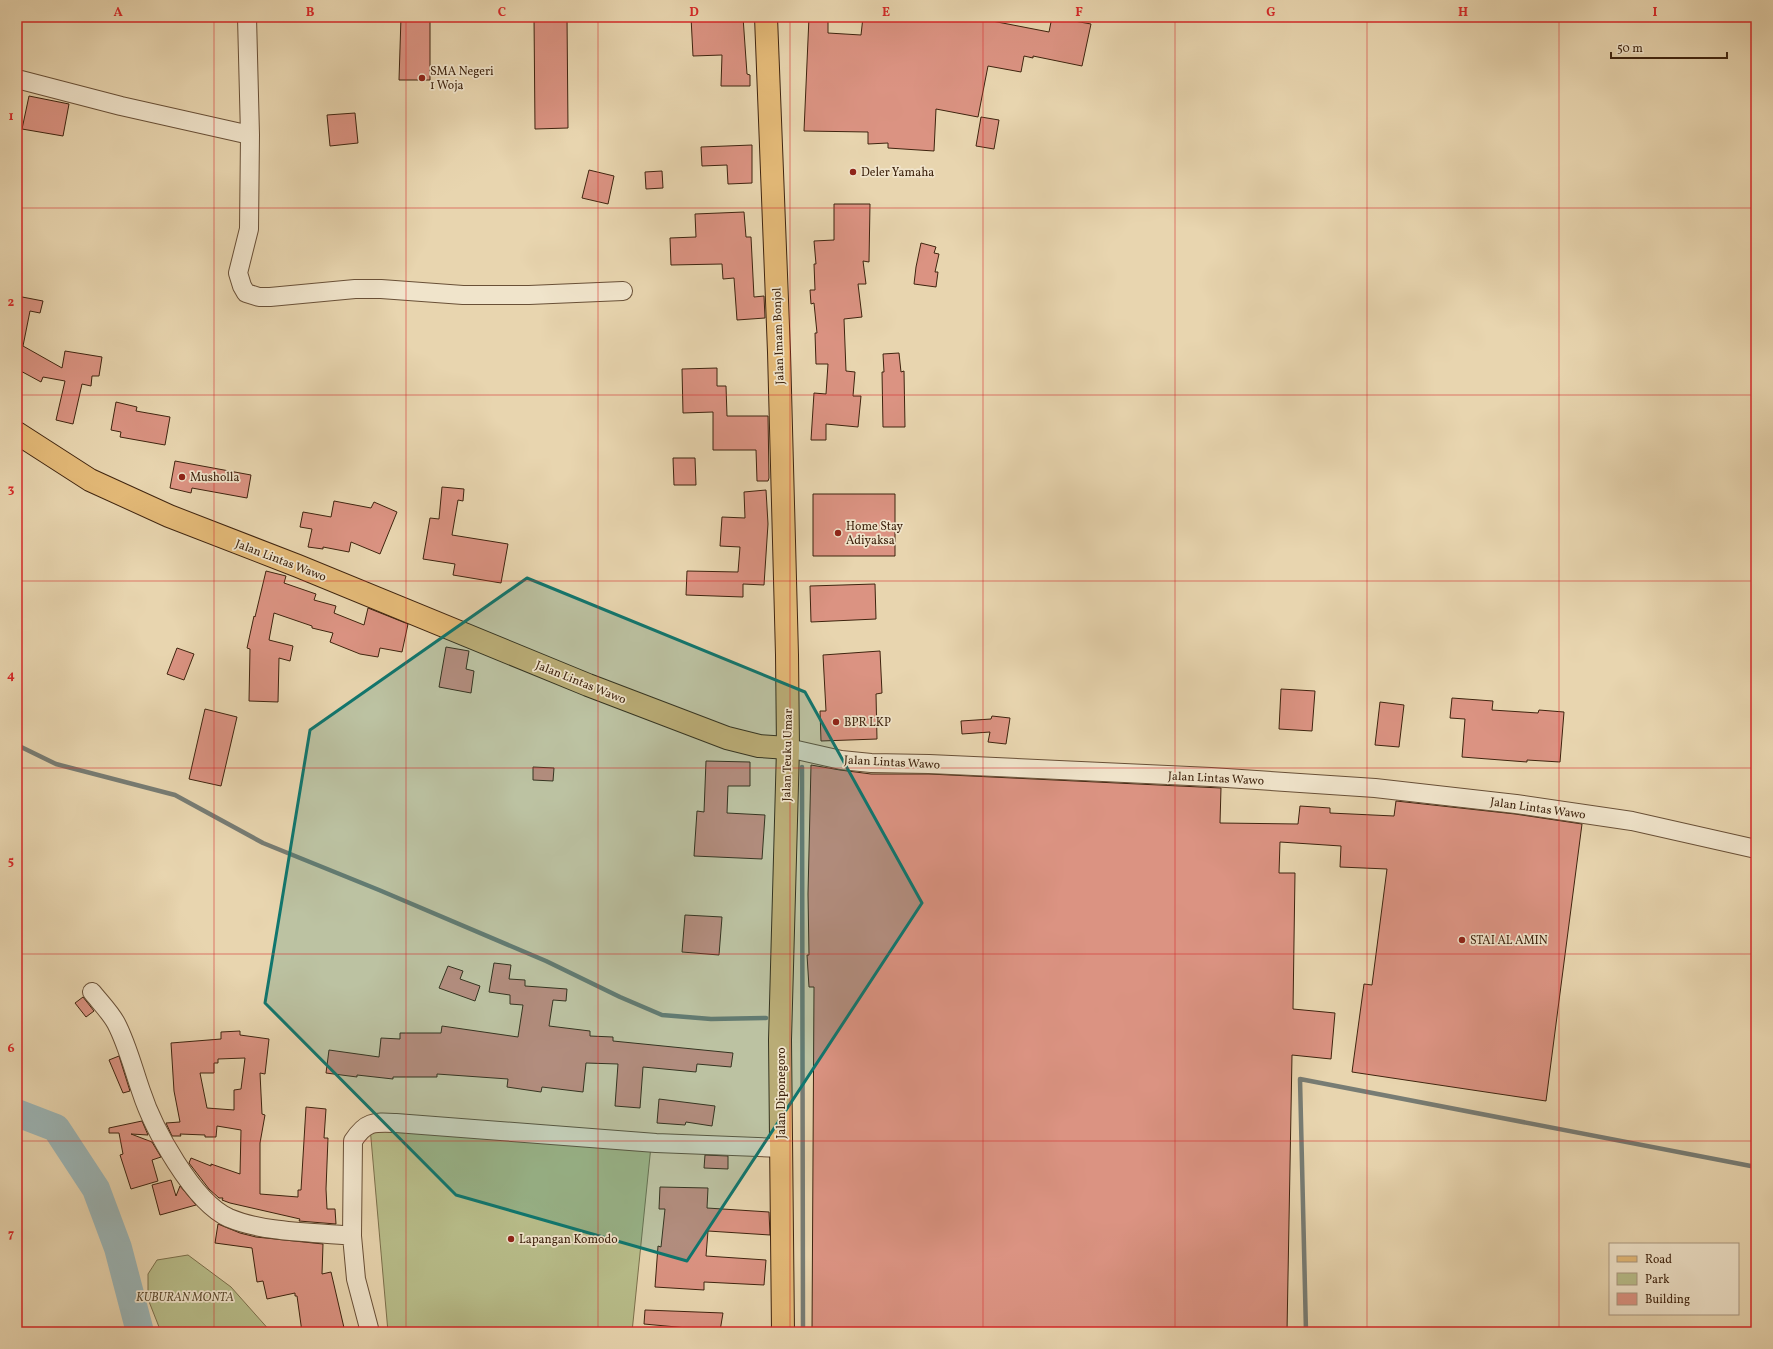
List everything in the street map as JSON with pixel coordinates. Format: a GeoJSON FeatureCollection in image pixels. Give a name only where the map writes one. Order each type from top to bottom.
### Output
{"type":"FeatureCollection","features":[{"type":"Feature","properties":{"kind":"main road","name":"Jalan Imam Bonjol"},"geometry":{"type":"LineString","coordinates":[[766,17],[779,352],[787,656]]}},
{"type":"Feature","properties":{"kind":"main road","name":"Jalan Lintas Wawo"},"geometry":{"type":"LineString","coordinates":[[17,433],[90,480],[169,516],[376,598],[588,685],[728,738],[759,746],[788,748]]}},
{"type":"Feature","properties":{"kind":"main road","name":"Jalan Teuku Umar"},"geometry":{"type":"LineString","coordinates":[[785,854],[788,748],[787,656]]}},
{"type":"Feature","properties":{"kind":"main road","name":"Jalan Diponegoro"},"geometry":{"type":"LineString","coordinates":[[783,1332],[780,1040],[785,854]]}},
{"type":"Feature","properties":{"kind":"street"},"geometry":{"type":"LineString","coordinates":[[247,17],[250,135],[249,229],[238,273],[246,293],[270,297],[355,289],[381,289],[463,295],[529,295],[623,290]]}},
{"type":"Feature","properties":{"kind":"street"},"geometry":{"type":"LineString","coordinates":[[17,79],[121,106],[250,135]]}},
{"type":"Feature","properties":{"kind":"street","name":"Jalan Lintas Wawo"},"geometry":{"type":"LineString","coordinates":[[788,748],[841,760],[871,763],[1204,776],[1374,788],[1516,804],[1632,821],[1756,849]]}},
{"type":"Feature","properties":{"kind":"street"},"geometry":{"type":"LineString","coordinates":[[92,992],[116,1022],[136,1073],[141,1092],[162,1138],[204,1199],[229,1218],[256,1226],[352,1236]]}},
{"type":"Feature","properties":{"kind":"street"},"geometry":{"type":"LineString","coordinates":[[370,1332],[356,1279],[352,1236],[353,1141],[360,1129],[367,1125],[379,1122],[656,1142],[781,1148]]}},
{"type":"Feature","properties":{"kind":"highlighted area"},"geometry":{"type":"Polygon","coordinates":[[[527,578],[805,692],[922,903],[687,1261],[456,1195],[265,1003],[310,730],[527,578]]]}},
{"type":"Feature","properties":{"kind":"green space","name":"Lapangan Komodo"},"geometry":{"type":"Polygon","coordinates":[[[370,1127],[651,1146],[632,1332],[388,1332],[370,1127]]]}},
{"type":"Feature","properties":{"kind":"green space","name":"KUBURAN MONTA"},"geometry":{"type":"Polygon","coordinates":[[[188,1255],[231,1287],[271,1332],[161,1332],[148,1299],[148,1274],[157,1260],[188,1255]]]}},
{"type":"Feature","properties":{"kind":"building"},"geometry":{"type":"Polygon","coordinates":[[[401,17],[430,17],[430,80],[399,80],[401,17]]]}},
{"type":"Feature","properties":{"kind":"building"},"geometry":{"type":"Polygon","coordinates":[[[534,17],[567,17],[568,128],[535,129],[534,17]]]}},
{"type":"Feature","properties":{"kind":"building"},"geometry":{"type":"Polygon","coordinates":[[[691,17],[743,17],[747,74],[750,75],[750,86],[721,86],[722,55],[693,56],[691,17]]]}},
{"type":"Feature","properties":{"kind":"building"},"geometry":{"type":"Polygon","coordinates":[[[809,17],[828,17],[828,33],[861,35],[863,17],[987,17],[987,20],[1049,32],[1052,17],[1091,24],[1082,66],[1033,56],[1033,58],[1024,56],[1021,72],[988,66],[978,117],[936,109],[934,151],[888,148],[888,143],[868,144],[868,132],[804,131],[809,17]]]}},
{"type":"Feature","properties":{"kind":"building"},"geometry":{"type":"Polygon","coordinates":[[[29,96],[69,104],[63,136],[22,129],[29,96]]]}},
{"type":"Feature","properties":{"kind":"building"},"geometry":{"type":"Polygon","coordinates":[[[355,113],[358,143],[330,146],[327,115],[355,113]]]}},
{"type":"Feature","properties":{"kind":"building"},"geometry":{"type":"Polygon","coordinates":[[[981,117],[999,120],[994,149],[976,146],[981,117]]]}},
{"type":"Feature","properties":{"kind":"building"},"geometry":{"type":"Polygon","coordinates":[[[752,145],[752,183],[728,184],[727,165],[702,166],[701,147],[752,145]]]}},
{"type":"Feature","properties":{"kind":"building"},"geometry":{"type":"Polygon","coordinates":[[[589,170],[614,176],[608,204],[582,198],[589,170]]]}},
{"type":"Feature","properties":{"kind":"building"},"geometry":{"type":"Polygon","coordinates":[[[662,171],[663,188],[646,189],[645,172],[662,171]]]}},
{"type":"Feature","properties":{"kind":"building"},"geometry":{"type":"Polygon","coordinates":[[[834,204],[870,204],[869,262],[863,261],[866,284],[858,284],[862,317],[844,319],[846,371],[855,372],[853,396],[861,396],[858,427],[826,424],[826,440],[811,440],[814,393],[826,394],[828,364],[816,364],[815,333],[817,333],[814,303],[811,304],[810,290],[815,290],[814,264],[816,264],[814,241],[834,240],[834,204]]]}},
{"type":"Feature","properties":{"kind":"building"},"geometry":{"type":"Polygon","coordinates":[[[744,212],[746,237],[751,237],[754,297],[764,296],[765,318],[737,320],[734,278],[723,279],[722,264],[671,265],[670,238],[696,237],[695,214],[744,212]]]}},
{"type":"Feature","properties":{"kind":"building"},"geometry":{"type":"Polygon","coordinates":[[[921,243],[936,247],[934,253],[939,254],[935,272],[938,272],[936,287],[914,284],[921,243]]]}},
{"type":"Feature","properties":{"kind":"building"},"geometry":{"type":"Polygon","coordinates":[[[17,296],[43,301],[40,313],[30,311],[23,346],[62,368],[65,351],[102,357],[99,376],[92,376],[91,386],[82,384],[73,424],[56,420],[65,381],[43,377],[41,382],[17,369],[17,296]]]}},
{"type":"Feature","properties":{"kind":"building"},"geometry":{"type":"Polygon","coordinates":[[[899,353],[901,372],[904,371],[905,427],[883,427],[883,354],[899,353]]]}},
{"type":"Feature","properties":{"kind":"building"},"geometry":{"type":"Polygon","coordinates":[[[717,368],[717,386],[726,386],[727,416],[768,416],[768,481],[757,481],[756,450],[713,450],[713,412],[683,413],[682,369],[717,368]]]}},
{"type":"Feature","properties":{"kind":"building"},"geometry":{"type":"Polygon","coordinates":[[[116,402],[137,407],[136,411],[170,417],[165,445],[120,437],[121,432],[111,430],[116,402]]]}},
{"type":"Feature","properties":{"kind":"building"},"geometry":{"type":"Polygon","coordinates":[[[673,458],[695,458],[696,485],[674,485],[673,458]]]}},
{"type":"Feature","properties":{"kind":"building"},"geometry":{"type":"Polygon","coordinates":[[[175,461],[251,475],[247,498],[192,488],[191,493],[170,488],[175,461]]]}},
{"type":"Feature","properties":{"kind":"building"},"geometry":{"type":"Polygon","coordinates":[[[442,487],[464,489],[463,501],[458,500],[452,535],[508,544],[501,583],[453,575],[455,564],[423,559],[430,518],[439,519],[442,487]]]}},
{"type":"Feature","properties":{"kind":"building"},"geometry":{"type":"Polygon","coordinates":[[[766,490],[768,524],[764,585],[743,584],[743,597],[686,595],[687,571],[738,572],[740,547],[720,546],[722,517],[745,518],[744,492],[766,490]]]}},
{"type":"Feature","properties":{"kind":"building"},"geometry":{"type":"Polygon","coordinates":[[[813,494],[895,494],[895,556],[813,556],[813,494]]]}},
{"type":"Feature","properties":{"kind":"building"},"geometry":{"type":"Polygon","coordinates":[[[334,501],[371,508],[374,502],[397,512],[380,554],[351,542],[349,552],[323,547],[323,549],[308,547],[312,529],[300,527],[303,512],[331,517],[334,501]]]}},
{"type":"Feature","properties":{"kind":"building"},"geometry":{"type":"Polygon","coordinates":[[[266,571],[286,576],[284,583],[316,594],[314,600],[336,606],[334,613],[364,625],[368,608],[408,624],[402,652],[380,648],[378,657],[360,654],[330,642],[333,633],[312,628],[312,626],[274,613],[269,640],[293,646],[290,661],[279,658],[278,702],[249,701],[250,649],[247,648],[266,571]]]}},
{"type":"Feature","properties":{"kind":"building"},"geometry":{"type":"Polygon","coordinates":[[[875,584],[876,619],[811,622],[810,586],[875,584]]]}},
{"type":"Feature","properties":{"kind":"building"},"geometry":{"type":"Polygon","coordinates":[[[446,647],[469,651],[466,669],[474,671],[471,693],[439,687],[446,647]]]}},
{"type":"Feature","properties":{"kind":"building"},"geometry":{"type":"Polygon","coordinates":[[[177,648],[194,654],[184,680],[167,674],[177,648]]]}},
{"type":"Feature","properties":{"kind":"building"},"geometry":{"type":"Polygon","coordinates":[[[880,651],[882,693],[876,694],[877,739],[821,741],[820,711],[826,711],[823,655],[880,651]]]}},
{"type":"Feature","properties":{"kind":"building"},"geometry":{"type":"Polygon","coordinates":[[[1281,689],[1315,691],[1312,731],[1279,729],[1281,689]]]}},
{"type":"Feature","properties":{"kind":"building"},"geometry":{"type":"Polygon","coordinates":[[[1452,698],[1493,701],[1492,710],[1538,713],[1539,710],[1564,712],[1560,762],[1527,760],[1527,762],[1462,757],[1465,719],[1450,718],[1452,698]]]}},
{"type":"Feature","properties":{"kind":"building"},"geometry":{"type":"Polygon","coordinates":[[[1380,702],[1404,705],[1399,747],[1375,745],[1380,702]]]}},
{"type":"Feature","properties":{"kind":"building"},"geometry":{"type":"Polygon","coordinates":[[[205,709],[237,717],[221,786],[189,779],[205,709]]]}},
{"type":"Feature","properties":{"kind":"building"},"geometry":{"type":"Polygon","coordinates":[[[992,716],[1010,718],[1006,744],[988,742],[990,732],[962,734],[961,721],[991,719],[992,716]]]}},
{"type":"Feature","properties":{"kind":"building"},"geometry":{"type":"Polygon","coordinates":[[[706,761],[750,762],[750,786],[728,786],[727,813],[765,815],[762,859],[694,856],[697,811],[704,812],[706,761]]]}},
{"type":"Feature","properties":{"kind":"building"},"geometry":{"type":"Polygon","coordinates":[[[811,765],[871,774],[929,774],[1221,788],[1220,823],[1298,824],[1300,806],[1330,808],[1330,813],[1394,816],[1396,801],[1515,814],[1582,824],[1546,1101],[1352,1072],[1364,984],[1372,985],[1387,869],[1340,867],[1341,846],[1280,842],[1279,873],[1295,873],[1293,1009],[1335,1013],[1331,1059],[1292,1055],[1287,1332],[812,1332],[814,987],[809,987],[807,955],[809,955],[808,894],[811,765]]]}},
{"type":"Feature","properties":{"kind":"building"},"geometry":{"type":"Polygon","coordinates":[[[533,767],[554,768],[553,781],[533,780],[533,767]]]}},
{"type":"Feature","properties":{"kind":"building"},"geometry":{"type":"Polygon","coordinates":[[[685,915],[722,917],[719,955],[682,952],[685,915]]]}},
{"type":"Feature","properties":{"kind":"building"},"geometry":{"type":"Polygon","coordinates":[[[494,963],[511,965],[509,979],[525,980],[525,986],[567,989],[566,1001],[553,1000],[549,1026],[590,1031],[590,1036],[613,1037],[613,1041],[733,1053],[731,1067],[697,1064],[696,1072],[643,1067],[640,1108],[615,1106],[618,1064],[586,1063],[583,1092],[542,1087],[541,1092],[507,1087],[508,1079],[437,1074],[437,1077],[393,1077],[393,1079],[357,1075],[357,1077],[326,1073],[329,1050],[379,1057],[381,1038],[400,1039],[400,1033],[441,1033],[442,1026],[518,1037],[523,1005],[510,1004],[510,995],[489,992],[494,963]]]}},
{"type":"Feature","properties":{"kind":"building"},"geometry":{"type":"Polygon","coordinates":[[[448,966],[463,971],[460,979],[480,986],[475,1001],[439,988],[448,966]]]}},
{"type":"Feature","properties":{"kind":"building"},"geometry":{"type":"Polygon","coordinates":[[[83,997],[94,1011],[86,1017],[75,1003],[83,997]]]}},
{"type":"Feature","properties":{"kind":"building"},"geometry":{"type":"Polygon","coordinates":[[[240,1031],[240,1035],[269,1039],[265,1074],[260,1073],[262,1114],[265,1115],[260,1143],[260,1194],[298,1197],[298,1190],[301,1190],[306,1107],[326,1109],[324,1138],[328,1138],[326,1189],[327,1209],[335,1209],[336,1224],[299,1221],[300,1219],[230,1203],[222,1200],[223,1198],[219,1198],[209,1189],[189,1163],[191,1158],[211,1166],[211,1164],[240,1174],[241,1130],[217,1126],[216,1137],[180,1134],[181,1136],[172,1136],[166,1123],[180,1122],[174,1091],[171,1043],[221,1039],[221,1032],[240,1031]],[[245,1058],[218,1059],[218,1063],[214,1063],[214,1073],[200,1073],[207,1108],[234,1110],[234,1090],[241,1089],[245,1058]]]}},
{"type":"Feature","properties":{"kind":"building"},"geometry":{"type":"Polygon","coordinates":[[[119,1056],[130,1091],[123,1093],[109,1060],[119,1056]]]}},
{"type":"Feature","properties":{"kind":"building"},"geometry":{"type":"Polygon","coordinates":[[[659,1099],[715,1106],[712,1126],[686,1122],[685,1125],[657,1123],[659,1099]]]}},
{"type":"Feature","properties":{"kind":"building"},"geometry":{"type":"Polygon","coordinates":[[[142,1121],[148,1135],[131,1134],[152,1142],[161,1157],[152,1160],[158,1181],[131,1189],[120,1155],[123,1154],[119,1133],[109,1133],[109,1128],[142,1121]]]}},
{"type":"Feature","properties":{"kind":"building"},"geometry":{"type":"Polygon","coordinates":[[[705,1155],[728,1156],[728,1169],[704,1168],[705,1155]]]}},
{"type":"Feature","properties":{"kind":"building"},"geometry":{"type":"Polygon","coordinates":[[[171,1180],[176,1196],[180,1186],[196,1205],[160,1215],[152,1185],[171,1180]]]}},
{"type":"Feature","properties":{"kind":"building"},"geometry":{"type":"Polygon","coordinates":[[[660,1187],[708,1188],[707,1208],[769,1212],[770,1235],[708,1231],[706,1256],[766,1260],[764,1285],[704,1282],[704,1290],[655,1287],[658,1246],[661,1247],[665,1209],[659,1209],[660,1187]]]}},
{"type":"Feature","properties":{"kind":"building"},"geometry":{"type":"Polygon","coordinates":[[[218,1224],[240,1233],[256,1237],[323,1244],[322,1274],[331,1272],[345,1332],[302,1332],[297,1296],[295,1296],[295,1293],[267,1299],[263,1281],[257,1282],[252,1248],[215,1243],[218,1224]]]}},
{"type":"Feature","properties":{"kind":"building"},"geometry":{"type":"Polygon","coordinates":[[[645,1310],[723,1313],[720,1331],[644,1324],[645,1310]]]}},
{"type":"Feature","properties":{"kind":"waterway"},"geometry":{"type":"LineString","coordinates":[[17,745],[56,764],[175,795],[263,843],[379,890],[546,961],[620,997],[662,1015],[711,1019],[766,1018]]}},
{"type":"Feature","properties":{"kind":"waterway"},"geometry":{"type":"LineString","coordinates":[[802,767],[803,1332]]}},
{"type":"Feature","properties":{"kind":"waterway"},"geometry":{"type":"LineString","coordinates":[[1306,1332],[1300,1079],[1756,1167]]}},
{"type":"Feature","properties":{"kind":"waterway"},"geometry":{"type":"LineString","coordinates":[[17,1113],[56,1128],[96,1189],[118,1248],[140,1332]]}},
{"type":"Feature","properties":{"kind":"place","name":"SMA Negeri 1 Woja"},"geometry":{"type":"Point","coordinates":[422,78]}},
{"type":"Feature","properties":{"kind":"place","name":"Deler Yamaha"},"geometry":{"type":"Point","coordinates":[853,172]}},
{"type":"Feature","properties":{"kind":"place","name":"Musholla"},"geometry":{"type":"Point","coordinates":[182,477]}},
{"type":"Feature","properties":{"kind":"place","name":"Home Stay Adiyaksa"},"geometry":{"type":"Point","coordinates":[838,533]}},
{"type":"Feature","properties":{"kind":"place","name":"BPR LKP"},"geometry":{"type":"Point","coordinates":[836,722]}},
{"type":"Feature","properties":{"kind":"place","name":"STAI AL AMIN"},"geometry":{"type":"Point","coordinates":[1462,940]}},
{"type":"Feature","properties":{"kind":"place","name":"Lapangan Komodo"},"geometry":{"type":"Point","coordinates":[511,1239]}}]}
